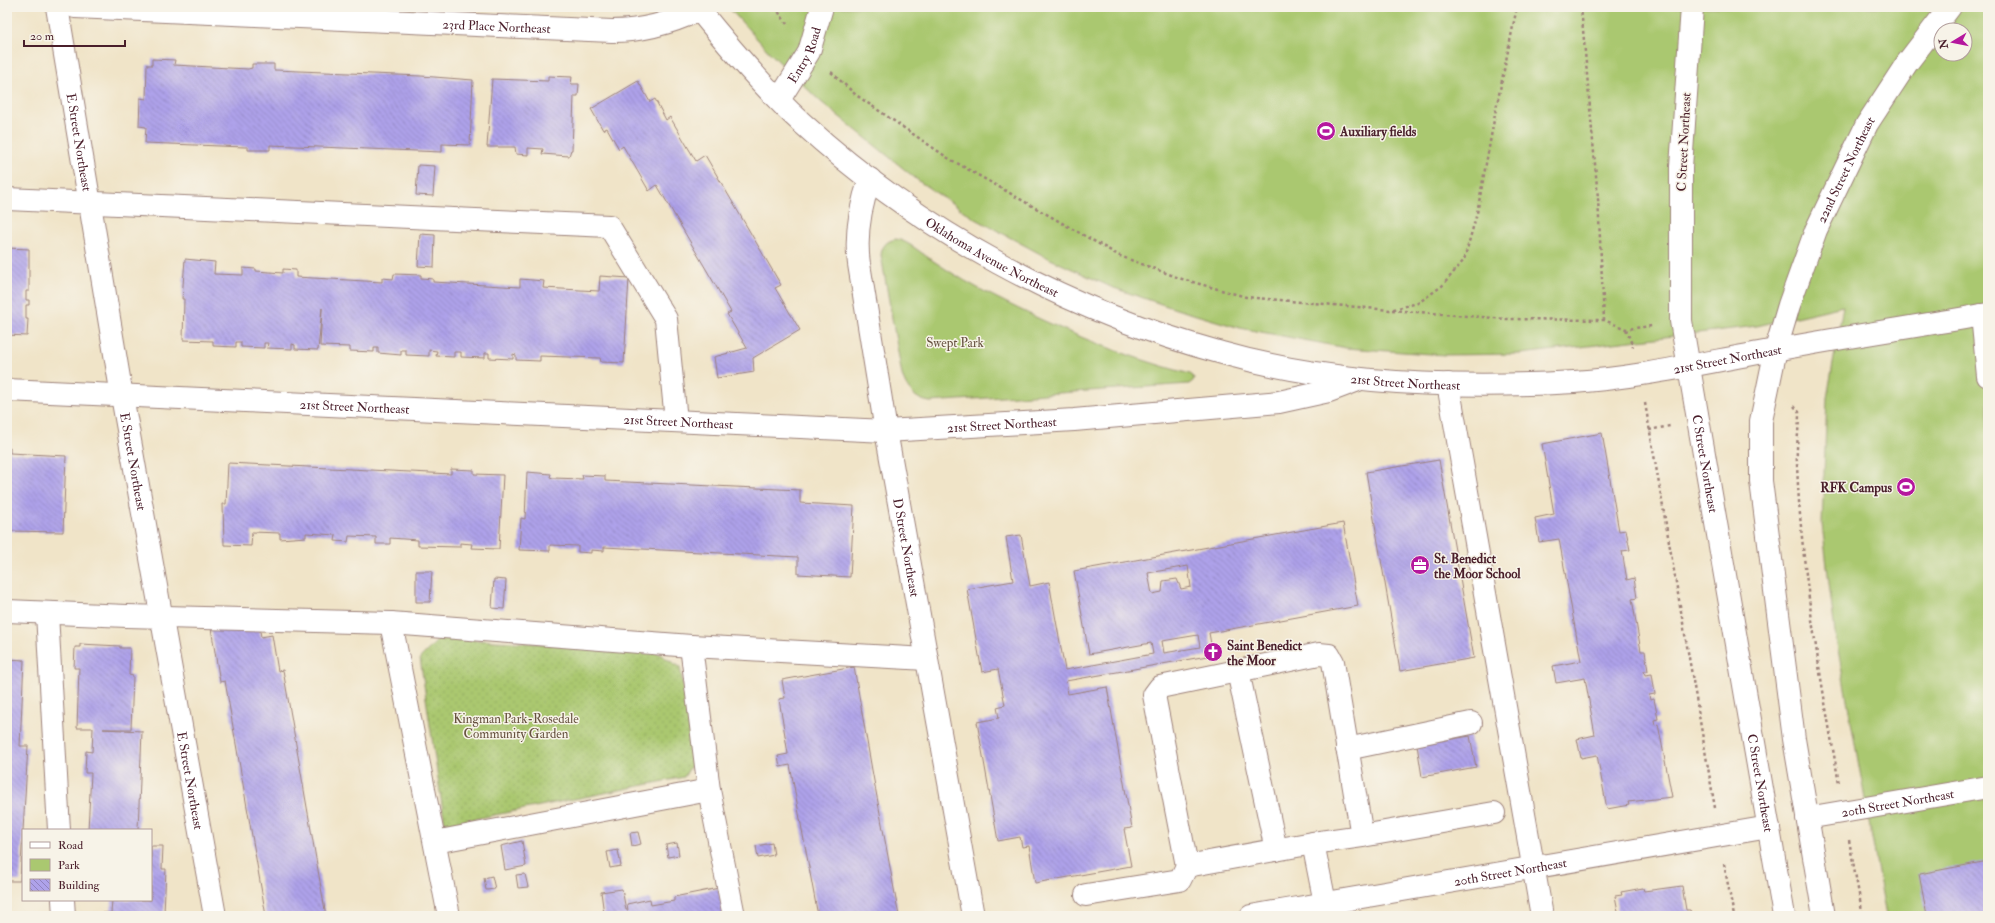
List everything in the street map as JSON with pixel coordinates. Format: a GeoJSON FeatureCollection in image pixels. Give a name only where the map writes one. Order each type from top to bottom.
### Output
{"type":"FeatureCollection","features":[{"type":"Feature","properties":{"kind":"street","name":"E Street Northeast"},"geometry":{"type":"LineString","coordinates":[[57,7],[122,396],[163,616],[215,916]]}},
{"type":"Feature","properties":{"kind":"street","name":"23rd Place Northeast"},"geometry":{"type":"LineString","coordinates":[[75,7],[414,15],[627,31],[661,25],[698,8]]}},
{"type":"Feature","properties":{"kind":"street","name":"Entry Road"},"geometry":{"type":"LineString","coordinates":[[779,100],[809,52],[822,7]]}},
{"type":"Feature","properties":{"kind":"street","name":"C Street Northeast"},"geometry":{"type":"LineString","coordinates":[[1692,7],[1682,151],[1680,238],[1681,322],[1784,916]]}},
{"type":"Feature","properties":{"kind":"street"},"geometry":{"type":"LineString","coordinates":[[1930,31],[1942,7]]}},
{"type":"Feature","properties":{"kind":"street","name":"22nd Street Northeast"},"geometry":{"type":"LineString","coordinates":[[1776,350],[1789,305],[1816,230],[1867,124],[1930,31],[1950,7]]}},
{"type":"Feature","properties":{"kind":"street","name":"Oklahoma Avenue Northeast"},"geometry":{"type":"LineString","coordinates":[[698,8],[779,100],[802,123],[870,179],[919,214],[983,254],[1034,281],[1119,319],[1222,354],[1295,369],[1360,378]]}},
{"type":"Feature","properties":{"kind":"street","name":"D Street Northeast"},"geometry":{"type":"LineString","coordinates":[[870,179],[863,198],[859,218],[858,251],[886,430],[972,916]]}},
{"type":"Feature","properties":{"kind":"street"},"geometry":{"type":"LineString","coordinates":[[7,199],[609,226],[666,318],[676,421]]}},
{"type":"Feature","properties":{"kind":"street"},"geometry":{"type":"LineString","coordinates":[[1985,315],[1988,376]]}},
{"type":"Feature","properties":{"kind":"street","name":"21st Street Northeast"},"geometry":{"type":"LineString","coordinates":[[7,390],[886,430],[1074,420],[1279,402],[1329,391],[1360,378],[1448,384],[1496,385],[1581,382],[1688,366],[1985,315]]}},
{"type":"Feature","properties":{"kind":"street"},"geometry":{"type":"LineString","coordinates":[[1776,350],[1761,422],[1761,481],[1793,731],[1824,916]]}},
{"type":"Feature","properties":{"kind":"street"},"geometry":{"type":"LineString","coordinates":[[1448,384],[1542,916]]}},
{"type":"Feature","properties":{"kind":"street"},"geometry":{"type":"LineString","coordinates":[[7,611],[392,622],[691,646],[927,659]]}},
{"type":"Feature","properties":{"kind":"street"},"geometry":{"type":"LineString","coordinates":[[47,613],[59,829]]}},
{"type":"Feature","properties":{"kind":"street"},"geometry":{"type":"LineString","coordinates":[[392,622],[449,916]]}},
{"type":"Feature","properties":{"kind":"street"},"geometry":{"type":"LineString","coordinates":[[691,646],[710,790],[734,916]]}},
{"type":"Feature","properties":{"kind":"street"},"geometry":{"type":"LineString","coordinates":[[1086,895],[1180,880],[1187,866],[1154,695],[1160,687],[1319,654],[1329,655],[1333,662],[1362,836]]}},
{"type":"Feature","properties":{"kind":"street"},"geometry":{"type":"LineString","coordinates":[[1238,671],[1276,850]]}},
{"type":"Feature","properties":{"kind":"street"},"geometry":{"type":"LineString","coordinates":[[1347,749],[1471,723]]}},
{"type":"Feature","properties":{"kind":"street","name":"20th Street Northeast"},"geometry":{"type":"LineString","coordinates":[[1807,818],[1988,787]]}},
{"type":"Feature","properties":{"kind":"street"},"geometry":{"type":"LineString","coordinates":[[435,842],[710,790]]}},
{"type":"Feature","properties":{"kind":"street"},"geometry":{"type":"LineString","coordinates":[[1187,866],[1313,842],[1362,836],[1494,812]]}},
{"type":"Feature","properties":{"kind":"street","name":"20th Street Northeast"},"geometry":{"type":"LineString","coordinates":[[1251,916],[1769,827]]}},
{"type":"Feature","properties":{"kind":"street"},"geometry":{"type":"LineString","coordinates":[[1313,842],[1325,904]]}},
{"type":"Feature","properties":{"kind":"street"},"geometry":{"type":"LineString","coordinates":[[63,901],[64,916]]}},
{"type":"Feature","properties":{"kind":"path"},"geometry":{"type":"LineString","coordinates":[[774,7],[809,52],[856,94],[948,158],[1120,256],[1182,279],[1246,297],[1506,319],[1604,320],[1626,329],[1654,325]]}},
{"type":"Feature","properties":{"kind":"path"},"geometry":{"type":"LineString","coordinates":[[1390,310],[1418,303],[1442,286],[1464,260],[1477,213],[1517,7]]}},
{"type":"Feature","properties":{"kind":"path"},"geometry":{"type":"LineString","coordinates":[[1581,7],[1598,198],[1604,320]]}},
{"type":"Feature","properties":{"kind":"path"},"geometry":{"type":"LineString","coordinates":[[1626,329],[1632,344]]}},
{"type":"Feature","properties":{"kind":"path"},"geometry":{"type":"LineString","coordinates":[[1645,404],[1648,430],[1716,813]]}},
{"type":"Feature","properties":{"kind":"path"},"geometry":{"type":"LineString","coordinates":[[1849,838],[1863,916]]}},
{"type":"Feature","properties":{"kind":"path"},"geometry":{"type":"LineString","coordinates":[[1724,860],[1734,916]]}},
{"type":"Feature","properties":{"kind":"green space","name":"RFK Campus"},"geometry":{"type":"Polygon","coordinates":[[[728,7],[1988,7],[1988,916],[1886,916],[1835,633],[1822,524],[1827,398],[1843,306],[1757,326],[1521,354],[1445,355],[1346,348],[1240,328],[1176,309],[1111,287],[1046,257],[974,218],[920,182],[820,101],[770,53],[728,7]]]}},
{"type":"Feature","properties":{"kind":"green space","name":"Swept Park"},"geometry":{"type":"Polygon","coordinates":[[[896,239],[911,245],[942,267],[972,285],[1018,309],[1090,341],[1140,359],[1190,374],[1193,376],[1194,380],[1189,384],[930,402],[920,399],[912,393],[906,385],[902,375],[881,255],[885,244],[896,239]]]}},
{"type":"Feature","properties":{"kind":"green space","name":"Kingman Park-Rosedale Community Garden"},"geometry":{"type":"Polygon","coordinates":[[[440,638],[653,650],[680,667],[695,759],[684,777],[445,825],[420,658],[440,638]]]}},
{"type":"Feature","properties":{"kind":"building"},"geometry":{"type":"Polygon","coordinates":[[[152,59],[175,60],[174,65],[248,69],[252,68],[252,64],[274,64],[274,70],[421,76],[473,80],[470,145],[442,144],[442,152],[270,145],[270,150],[248,150],[248,147],[145,143],[146,127],[139,126],[140,98],[146,99],[147,65],[152,65],[152,59]]]}},
{"type":"Feature","properties":{"kind":"building"},"geometry":{"type":"Polygon","coordinates":[[[548,76],[572,77],[571,84],[579,84],[578,96],[574,96],[572,150],[569,156],[542,154],[543,149],[528,148],[528,155],[516,154],[515,147],[487,147],[492,79],[548,81],[548,76]]]}},
{"type":"Feature","properties":{"kind":"building"},"geometry":{"type":"Polygon","coordinates":[[[638,81],[650,102],[655,99],[666,120],[670,117],[696,161],[705,155],[781,285],[775,288],[800,330],[753,358],[754,372],[717,378],[714,357],[747,348],[727,314],[731,312],[657,185],[649,191],[623,146],[619,149],[607,128],[603,130],[591,109],[638,81]]]}},
{"type":"Feature","properties":{"kind":"building"},"geometry":{"type":"Polygon","coordinates":[[[418,165],[435,166],[433,196],[416,195],[418,165]]]}},
{"type":"Feature","properties":{"kind":"building"},"geometry":{"type":"Polygon","coordinates":[[[420,234],[435,235],[434,267],[418,266],[420,234]]]}},
{"type":"Feature","properties":{"kind":"building"},"geometry":{"type":"Polygon","coordinates":[[[7,248],[29,249],[29,291],[26,291],[26,300],[29,300],[29,305],[26,305],[26,319],[28,319],[27,336],[7,335],[7,248]]]}},
{"type":"Feature","properties":{"kind":"building"},"geometry":{"type":"Polygon","coordinates":[[[185,259],[215,262],[214,274],[243,275],[243,268],[256,269],[256,271],[283,273],[283,269],[296,270],[296,277],[382,282],[382,278],[393,279],[394,274],[421,275],[421,278],[433,279],[433,282],[520,287],[520,279],[544,281],[543,288],[599,291],[600,276],[629,278],[624,363],[601,362],[600,358],[540,356],[540,361],[516,360],[516,355],[513,354],[513,359],[489,358],[489,353],[485,353],[485,358],[461,357],[461,352],[454,352],[454,357],[436,356],[437,351],[429,350],[429,356],[406,355],[406,350],[401,350],[401,355],[378,353],[378,348],[374,348],[374,352],[350,351],[350,347],[320,346],[322,308],[318,350],[295,349],[295,345],[292,344],[292,349],[267,348],[268,343],[264,343],[264,348],[241,347],[241,342],[236,342],[236,347],[213,346],[213,341],[183,340],[184,299],[182,299],[185,259]]]}},
{"type":"Feature","properties":{"kind":"building"},"geometry":{"type":"Polygon","coordinates":[[[1602,433],[1619,531],[1626,530],[1630,550],[1622,551],[1627,580],[1634,578],[1637,598],[1632,599],[1641,651],[1645,651],[1648,671],[1644,671],[1645,675],[1652,674],[1655,694],[1649,695],[1650,700],[1654,699],[1658,719],[1654,720],[1655,725],[1658,724],[1672,797],[1628,802],[1629,805],[1607,809],[1597,755],[1581,758],[1577,739],[1595,735],[1585,678],[1556,683],[1553,666],[1581,661],[1559,539],[1539,542],[1535,518],[1554,514],[1542,444],[1602,433]]]}},
{"type":"Feature","properties":{"kind":"building"},"geometry":{"type":"Polygon","coordinates":[[[7,448],[10,448],[10,453],[66,456],[63,532],[8,531],[7,448]]]}},
{"type":"Feature","properties":{"kind":"building","name":"St. Benedict the Moor School"},"geometry":{"type":"Polygon","coordinates":[[[1439,460],[1474,658],[1400,671],[1366,472],[1439,460]]]}},
{"type":"Feature","properties":{"kind":"building"},"geometry":{"type":"Polygon","coordinates":[[[228,463],[451,474],[451,469],[474,470],[474,474],[503,475],[499,549],[471,548],[472,544],[460,543],[460,547],[418,546],[418,540],[390,538],[390,544],[376,544],[376,537],[349,536],[348,542],[335,541],[336,535],[306,533],[306,537],[280,539],[280,533],[252,532],[251,546],[224,545],[223,504],[226,504],[228,463]]]}},
{"type":"Feature","properties":{"kind":"building"},"geometry":{"type":"Polygon","coordinates":[[[527,472],[551,474],[550,477],[553,478],[583,479],[582,475],[605,476],[605,481],[800,490],[800,503],[854,506],[850,577],[798,574],[798,557],[604,547],[604,551],[591,550],[591,553],[578,552],[578,546],[550,545],[550,551],[519,550],[521,518],[525,519],[527,472]]]}},
{"type":"Feature","properties":{"kind":"building"},"geometry":{"type":"Polygon","coordinates":[[[1343,523],[1358,606],[1209,633],[1213,655],[1066,681],[1068,694],[1107,687],[1132,828],[1124,829],[1131,866],[1035,883],[1029,846],[1022,847],[1020,837],[998,841],[977,722],[999,718],[997,707],[1005,705],[998,669],[982,672],[967,589],[1013,581],[1006,537],[1021,535],[1030,586],[1049,582],[1065,670],[1153,654],[1151,643],[1089,654],[1074,571],[1343,523]],[[1188,566],[1148,573],[1152,594],[1162,592],[1163,581],[1177,579],[1181,589],[1191,587],[1188,566]],[[1198,635],[1162,641],[1164,653],[1200,647],[1198,635]]]}},
{"type":"Feature","properties":{"kind":"building"},"geometry":{"type":"Polygon","coordinates":[[[416,571],[432,571],[430,602],[416,602],[416,571]]]}},
{"type":"Feature","properties":{"kind":"building"},"geometry":{"type":"Polygon","coordinates":[[[494,579],[506,580],[504,609],[492,608],[494,579]]]}},
{"type":"Feature","properties":{"kind":"building"},"geometry":{"type":"Polygon","coordinates":[[[259,625],[261,637],[272,635],[278,671],[283,670],[326,916],[266,916],[225,681],[220,682],[211,628],[259,625]]]}},
{"type":"Feature","properties":{"kind":"building"},"geometry":{"type":"Polygon","coordinates":[[[80,644],[130,648],[129,675],[133,676],[131,729],[103,729],[142,731],[138,829],[88,829],[91,773],[85,773],[86,751],[92,752],[93,728],[77,728],[79,668],[74,668],[75,647],[80,647],[80,644]]]}},
{"type":"Feature","properties":{"kind":"building"},"geometry":{"type":"Polygon","coordinates":[[[7,659],[24,660],[20,746],[28,746],[20,881],[7,881],[7,659]]]}},
{"type":"Feature","properties":{"kind":"building"},"geometry":{"type":"Polygon","coordinates":[[[854,667],[899,916],[818,916],[790,765],[780,767],[778,756],[788,754],[779,699],[785,698],[782,680],[854,667]]]}},
{"type":"Feature","properties":{"kind":"building"},"geometry":{"type":"Polygon","coordinates":[[[1470,736],[1476,767],[1422,777],[1417,745],[1470,736]]]}},
{"type":"Feature","properties":{"kind":"building"},"geometry":{"type":"Polygon","coordinates":[[[638,832],[641,844],[632,846],[630,833],[638,832]]]}},
{"type":"Feature","properties":{"kind":"building"},"geometry":{"type":"Polygon","coordinates":[[[522,841],[526,866],[505,870],[501,846],[522,841]]]}},
{"type":"Feature","properties":{"kind":"building"},"geometry":{"type":"Polygon","coordinates":[[[677,843],[679,855],[668,857],[666,845],[677,843]]]}},
{"type":"Feature","properties":{"kind":"building"},"geometry":{"type":"Polygon","coordinates":[[[772,843],[774,855],[758,858],[756,846],[772,843]]]}},
{"type":"Feature","properties":{"kind":"building"},"geometry":{"type":"Polygon","coordinates":[[[152,846],[163,846],[162,869],[166,869],[164,913],[160,913],[160,916],[92,916],[92,913],[111,913],[112,901],[152,901],[152,846]]]}},
{"type":"Feature","properties":{"kind":"building"},"geometry":{"type":"Polygon","coordinates":[[[618,850],[621,866],[610,868],[607,852],[618,850]]]}},
{"type":"Feature","properties":{"kind":"building"},"geometry":{"type":"Polygon","coordinates":[[[1988,861],[1988,916],[1927,916],[1919,874],[1988,861]]]}},
{"type":"Feature","properties":{"kind":"building"},"geometry":{"type":"Polygon","coordinates":[[[525,874],[528,887],[518,888],[516,875],[525,874]]]}},
{"type":"Feature","properties":{"kind":"building"},"geometry":{"type":"Polygon","coordinates":[[[492,876],[495,889],[486,890],[484,878],[492,876]]]}},
{"type":"Feature","properties":{"kind":"building"},"geometry":{"type":"Polygon","coordinates":[[[1682,886],[1686,910],[1690,910],[1692,916],[1619,916],[1615,896],[1622,895],[1621,892],[1643,888],[1644,891],[1682,886]]]}},
{"type":"Feature","properties":{"kind":"building"},"geometry":{"type":"Polygon","coordinates":[[[719,888],[724,916],[598,916],[604,914],[601,892],[622,889],[626,910],[628,910],[627,904],[650,899],[651,905],[674,901],[674,897],[719,888]]]}},
{"type":"Feature","properties":{"kind":"building"},"geometry":{"type":"Polygon","coordinates":[[[7,913],[25,915],[25,916],[7,916],[7,913]]]}},
{"type":"Feature","properties":{"kind":"place","name":"Auxiliary fields"},"geometry":{"type":"Point","coordinates":[1326,131]}},
{"type":"Feature","properties":{"kind":"place","name":"RFK Campus"},"geometry":{"type":"Point","coordinates":[1906,487]}},
{"type":"Feature","properties":{"kind":"place","name":"St. Benedict the Moor School"},"geometry":{"type":"Point","coordinates":[1420,565]}},
{"type":"Feature","properties":{"kind":"place","name":"Saint Benedict the Moor"},"geometry":{"type":"Point","coordinates":[1213,652]}}]}
